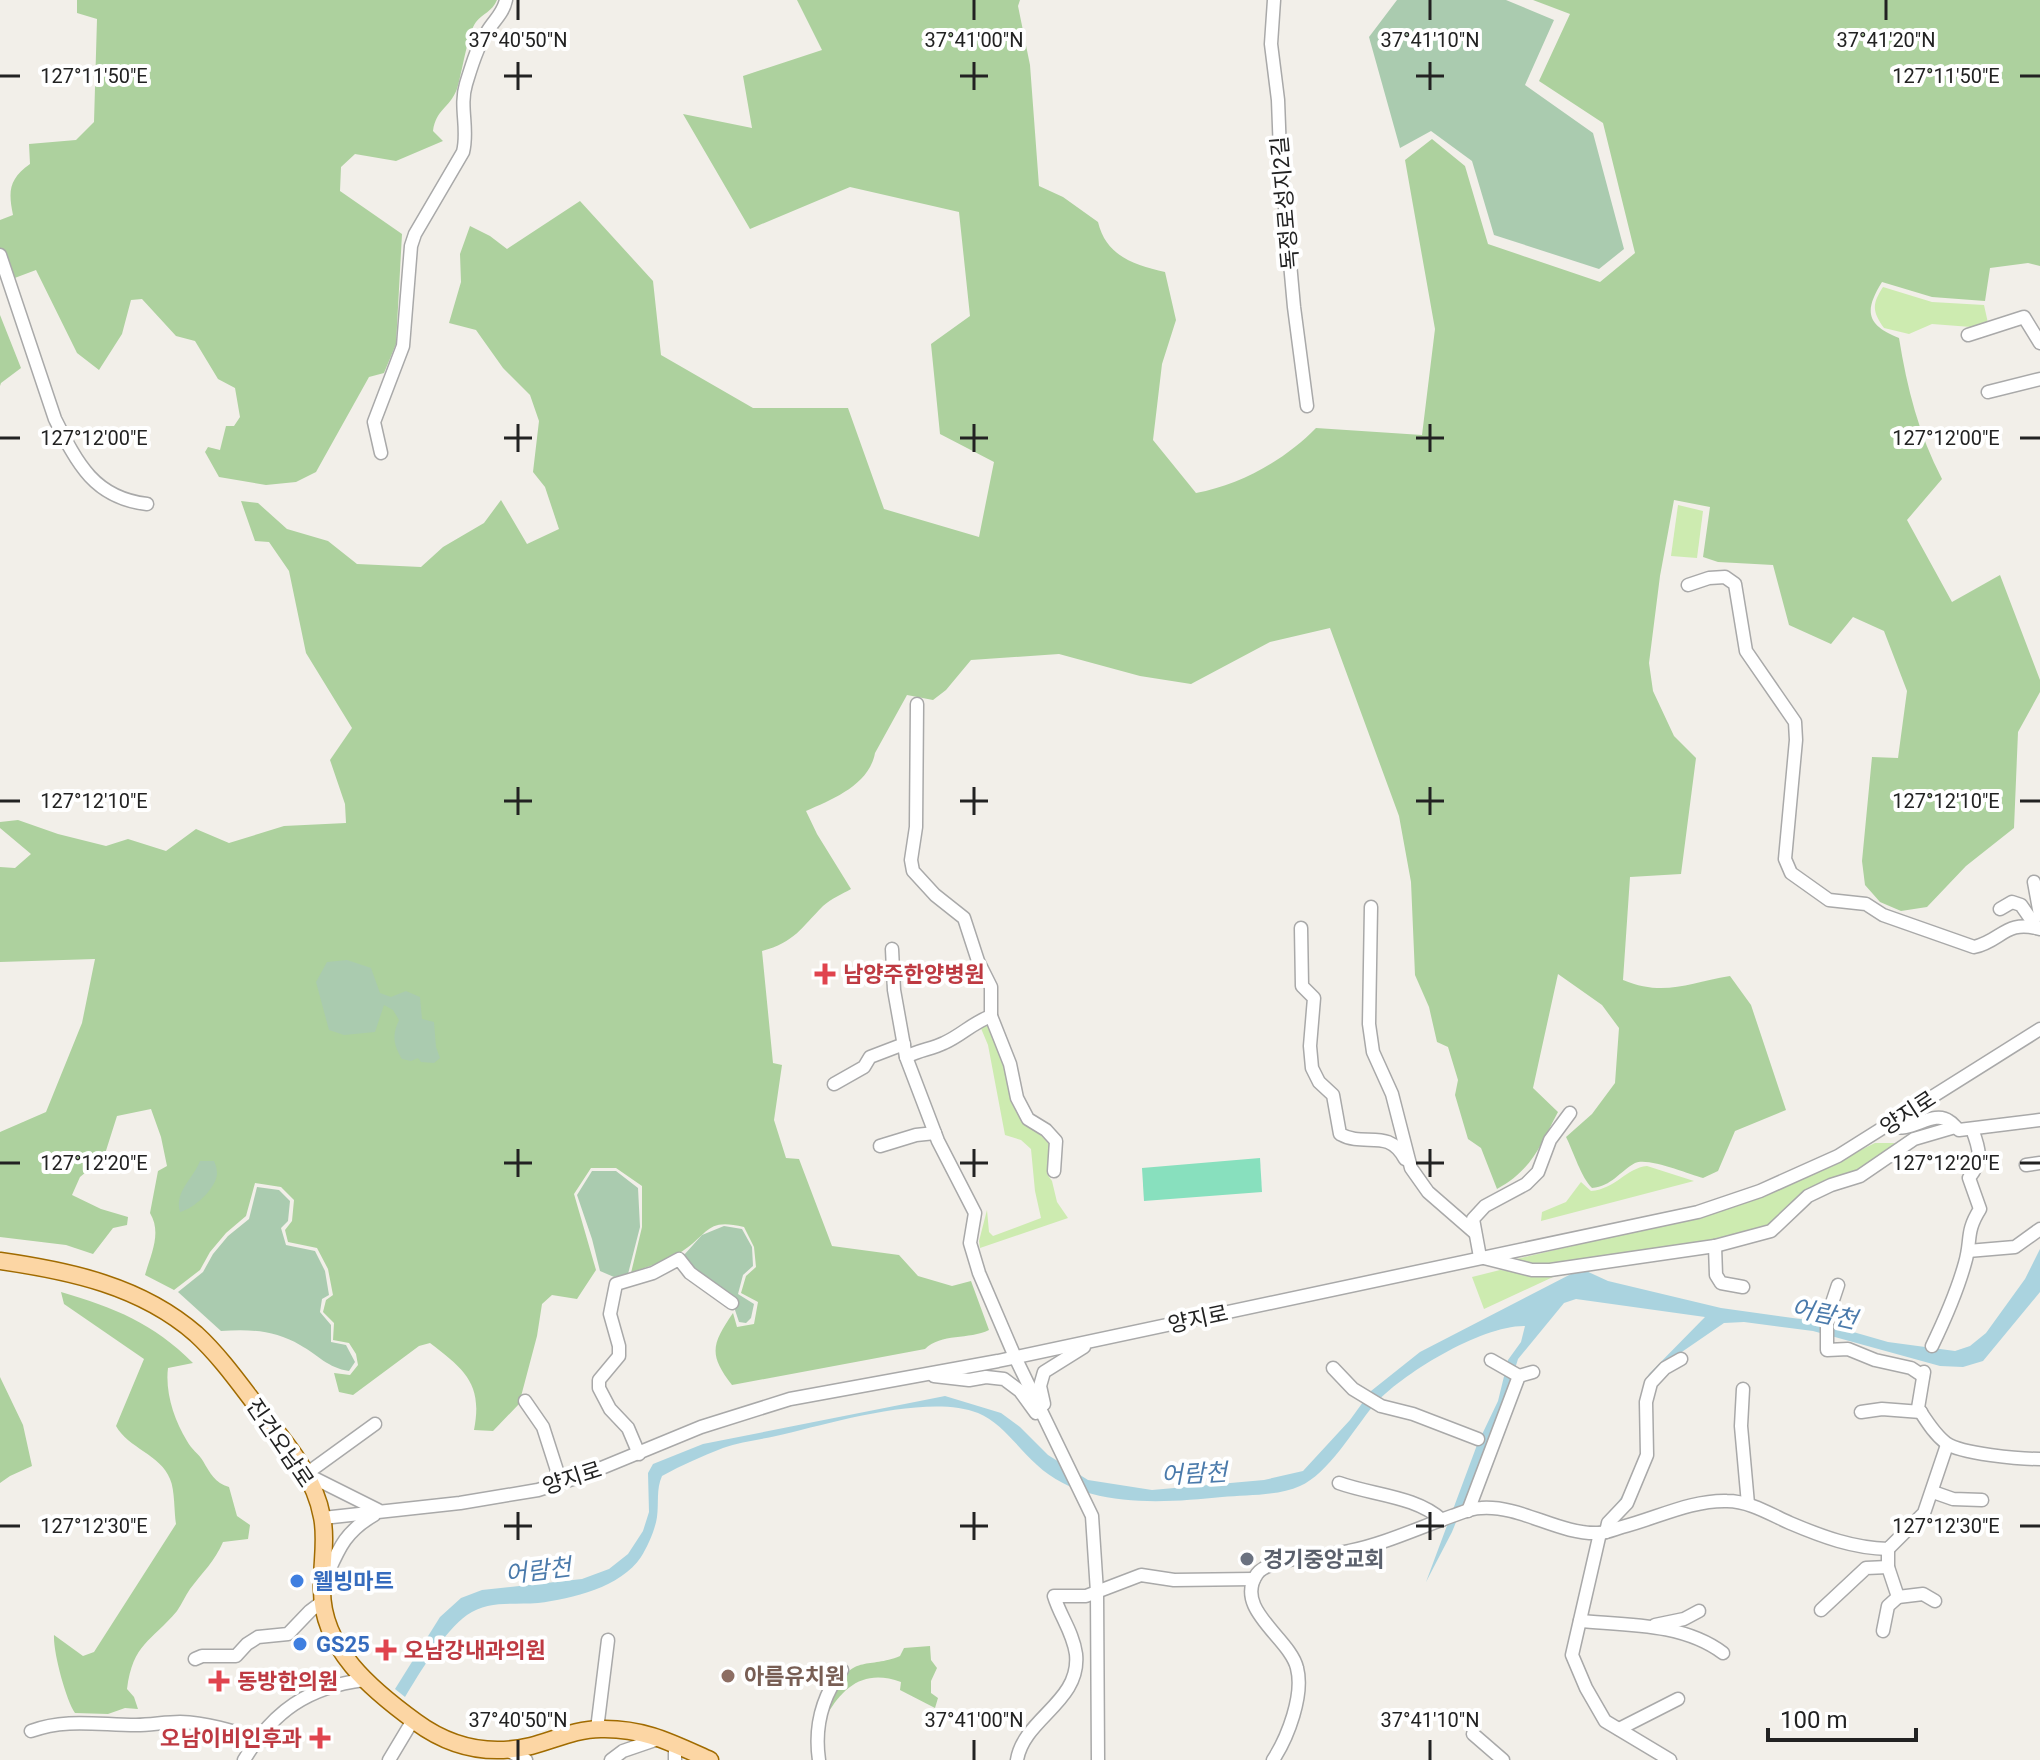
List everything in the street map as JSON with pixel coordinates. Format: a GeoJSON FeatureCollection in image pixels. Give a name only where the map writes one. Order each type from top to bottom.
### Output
{"type":"FeatureCollection","features":[{"type":"Feature","properties":{"kind":"main road","name":"진건오남로"},"geometry":{"type":"LineString","coordinates":[[0,1261],[87,1278],[138,1297],[177,1319],[215,1354],[306,1474],[323,1518],[322,1595],[334,1640],[364,1680],[413,1720],[448,1742],[484,1755],[597,1729],[633,1731],[710,1760]]}},
{"type":"Feature","properties":{"kind":"street"},"geometry":{"type":"LineString","coordinates":[[381,453],[374,422],[403,346],[411,246],[463,152],[467,139],[462,102],[465,86],[487,32],[500,16],[506,0]]}},
{"type":"Feature","properties":{"kind":"street","name":"독정로성지2길"},"geometry":{"type":"LineString","coordinates":[[1274,0],[1271,44],[1294,307],[1307,406]]}},
{"type":"Feature","properties":{"kind":"street"},"geometry":{"type":"LineString","coordinates":[[0,255],[55,419],[68,445],[104,490],[129,502],[147,504]]}},
{"type":"Feature","properties":{"kind":"street"},"geometry":{"type":"LineString","coordinates":[[1968,335],[2024,317],[2040,343]]}},
{"type":"Feature","properties":{"kind":"street"},"geometry":{"type":"LineString","coordinates":[[1988,392],[2040,379]]}},
{"type":"Feature","properties":{"kind":"street"},"geometry":{"type":"LineString","coordinates":[[1688,585],[1709,578],[1725,577],[1735,584],[1746,651],[1795,722],[1785,859],[1791,873],[1829,900],[1866,904],[1883,915],[1974,947],[1983,945],[2010,927],[2039,924]]}},
{"type":"Feature","properties":{"kind":"street"},"geometry":{"type":"LineString","coordinates":[[917,704],[913,871],[935,895],[964,918],[978,961],[991,987],[991,1016],[1010,1064],[1022,1110],[1028,1119],[1046,1130],[1056,1141],[1054,1171]]}},
{"type":"Feature","properties":{"kind":"street"},"geometry":{"type":"LineString","coordinates":[[2034,882],[2039,924]]}},
{"type":"Feature","properties":{"kind":"street"},"geometry":{"type":"LineString","coordinates":[[2000,909],[2012,902],[2021,905],[2039,924]]}},
{"type":"Feature","properties":{"kind":"street"},"geometry":{"type":"LineString","coordinates":[[1371,907],[1369,1024],[1373,1052],[1392,1094],[1411,1168]]}},
{"type":"Feature","properties":{"kind":"street"},"geometry":{"type":"LineString","coordinates":[[1301,928],[1302,986],[1314,998],[1310,1046],[1312,1068],[1319,1082],[1333,1095],[1340,1134],[1350,1140],[1388,1140],[1399,1147],[1428,1192],[1474,1232]]}},
{"type":"Feature","properties":{"kind":"street"},"geometry":{"type":"LineString","coordinates":[[892,949],[894,990],[905,1051],[935,1133],[975,1213],[970,1243],[979,1273],[1015,1357],[1092,1516],[1097,1592],[1098,1760]]}},
{"type":"Feature","properties":{"kind":"street"},"geometry":{"type":"LineString","coordinates":[[834,1084],[864,1067],[870,1057],[942,1044],[973,1023],[991,1016]]}},
{"type":"Feature","properties":{"kind":"street","name":"양지로"},"geometry":{"type":"LineString","coordinates":[[323,1518],[474,1501],[561,1483],[701,1427],[767,1406],[859,1385],[1015,1357],[1698,1212],[1760,1191],[1838,1156],[2040,1029]]}},
{"type":"Feature","properties":{"kind":"street"},"geometry":{"type":"LineString","coordinates":[[1570,1113],[1550,1140],[1538,1172],[1526,1184],[1485,1206],[1473,1219],[1480,1257],[1532,1270],[1550,1270],[1715,1246],[1771,1231],[1808,1196],[1860,1176],[1914,1139],[1955,1127]]}},
{"type":"Feature","properties":{"kind":"street"},"geometry":{"type":"LineString","coordinates":[[1890,1126],[1904,1129],[1932,1118],[1941,1118],[1959,1130],[2040,1120]]}},
{"type":"Feature","properties":{"kind":"street"},"geometry":{"type":"LineString","coordinates":[[1932,1346],[1952,1303],[1968,1251],[1969,1227],[1980,1209],[1969,1178],[1976,1171],[1979,1159],[1972,1129]]}},
{"type":"Feature","properties":{"kind":"street"},"geometry":{"type":"LineString","coordinates":[[880,1146],[916,1135],[935,1133]]}},
{"type":"Feature","properties":{"kind":"street"},"geometry":{"type":"LineString","coordinates":[[2026,1165],[2040,1163]]}},
{"type":"Feature","properties":{"kind":"street"},"geometry":{"type":"LineString","coordinates":[[1968,1251],[2015,1247],[2040,1229]]}},
{"type":"Feature","properties":{"kind":"street"},"geometry":{"type":"LineString","coordinates":[[1715,1246],[1716,1275],[1721,1283],[1743,1287]]}},
{"type":"Feature","properties":{"kind":"street"},"geometry":{"type":"LineString","coordinates":[[639,1454],[628,1428],[610,1409],[599,1388],[599,1380],[619,1356],[610,1314],[616,1284],[653,1273],[679,1259],[690,1273],[732,1303]]}},
{"type":"Feature","properties":{"kind":"street"},"geometry":{"type":"LineString","coordinates":[[1838,1285],[1827,1318],[1827,1350],[1848,1349],[1924,1374],[1918,1408],[1947,1445],[1993,1455],[2040,1459]]}},
{"type":"Feature","properties":{"kind":"street"},"geometry":{"type":"LineString","coordinates":[[1054,1438],[1041,1394],[1041,1377],[1047,1368],[1095,1340]]}},
{"type":"Feature","properties":{"kind":"street"},"geometry":{"type":"LineString","coordinates":[[1670,1760],[1605,1721],[1572,1655],[1603,1533],[1627,1503],[1647,1455],[1646,1402],[1651,1383],[1665,1368],[1681,1359]]}},
{"type":"Feature","properties":{"kind":"street"},"geometry":{"type":"LineString","coordinates":[[1497,1363],[1519,1376],[1533,1372]]}},
{"type":"Feature","properties":{"kind":"street"},"geometry":{"type":"LineString","coordinates":[[1333,1368],[1360,1394],[1381,1406],[1413,1414],[1478,1439]]}},
{"type":"Feature","properties":{"kind":"street"},"geometry":{"type":"LineString","coordinates":[[919,1375],[969,1380],[986,1377],[1004,1379],[1020,1391],[1054,1438]]}},
{"type":"Feature","properties":{"kind":"street"},"geometry":{"type":"LineString","coordinates":[[1468,1511],[1519,1376]]}},
{"type":"Feature","properties":{"kind":"street"},"geometry":{"type":"LineString","coordinates":[[1743,1389],[1741,1426],[1748,1504]]}},
{"type":"Feature","properties":{"kind":"street"},"geometry":{"type":"LineString","coordinates":[[525,1401],[543,1427],[561,1483]]}},
{"type":"Feature","properties":{"kind":"street"},"geometry":{"type":"LineString","coordinates":[[1861,1412],[1882,1409],[1921,1412]]}},
{"type":"Feature","properties":{"kind":"street"},"geometry":{"type":"LineString","coordinates":[[375,1424],[306,1474],[381,1511]]}},
{"type":"Feature","properties":{"kind":"street"},"geometry":{"type":"LineString","coordinates":[[1898,1597],[1888,1567],[1888,1549],[1924,1513],[1947,1445]]}},
{"type":"Feature","properties":{"kind":"street"},"geometry":{"type":"LineString","coordinates":[[1339,1483],[1417,1505],[1445,1519]]}},
{"type":"Feature","properties":{"kind":"street"},"geometry":{"type":"LineString","coordinates":[[1933,1492],[1953,1499],[1982,1500]]}},
{"type":"Feature","properties":{"kind":"street"},"geometry":{"type":"LineString","coordinates":[[1273,1760],[1290,1723],[1298,1689],[1297,1668],[1290,1652],[1255,1607],[1254,1579],[1259,1571],[1272,1563],[1354,1551],[1468,1511],[1491,1508],[1583,1532],[1603,1533],[1681,1507],[1728,1501],[1748,1504],[1831,1540],[1863,1548],[1888,1549]]}},
{"type":"Feature","properties":{"kind":"street"},"geometry":{"type":"LineString","coordinates":[[195,1659],[202,1656],[236,1656],[258,1637],[288,1634],[322,1595],[342,1540],[359,1524],[381,1511]]}},
{"type":"Feature","properties":{"kind":"street"},"geometry":{"type":"LineString","coordinates":[[1821,1610],[1866,1568],[1888,1567]]}},
{"type":"Feature","properties":{"kind":"street"},"geometry":{"type":"LineString","coordinates":[[1017,1760],[1026,1736],[1062,1699],[1073,1677],[1076,1657],[1072,1634],[1060,1616],[1054,1596],[1086,1596],[1141,1575],[1174,1580],[1254,1579]]}},
{"type":"Feature","properties":{"kind":"street"},"geometry":{"type":"LineString","coordinates":[[1883,1631],[1888,1606],[1898,1597],[1923,1594],[1935,1601]]}},
{"type":"Feature","properties":{"kind":"street"},"geometry":{"type":"LineString","coordinates":[[1652,1626],[1684,1619],[1699,1611]]}},
{"type":"Feature","properties":{"kind":"street"},"geometry":{"type":"LineString","coordinates":[[1580,1621],[1652,1626],[1710,1643],[1723,1653]]}},
{"type":"Feature","properties":{"kind":"street"},"geometry":{"type":"LineString","coordinates":[[597,1729],[608,1640]]}},
{"type":"Feature","properties":{"kind":"street"},"geometry":{"type":"LineString","coordinates":[[819,1760],[820,1716],[825,1696],[842,1670]]}},
{"type":"Feature","properties":{"kind":"street"},"geometry":{"type":"LineString","coordinates":[[244,1760],[259,1739],[297,1700],[336,1684],[364,1680]]}},
{"type":"Feature","properties":{"kind":"street"},"geometry":{"type":"LineString","coordinates":[[1619,1729],[1678,1699]]}},
{"type":"Feature","properties":{"kind":"street"},"geometry":{"type":"LineString","coordinates":[[389,1760],[413,1720]]}},
{"type":"Feature","properties":{"kind":"street"},"geometry":{"type":"LineString","coordinates":[[31,1731],[69,1722],[136,1725],[178,1722],[213,1726],[259,1739]]}},
{"type":"Feature","properties":{"kind":"street"},"geometry":{"type":"LineString","coordinates":[[1473,1734],[1503,1760]]}},
{"type":"Feature","properties":{"kind":"street"},"geometry":{"type":"LineString","coordinates":[[611,1760],[623,1751],[670,1747]]}},
{"type":"Feature","properties":{"kind":"street"},"geometry":{"type":"LineString","coordinates":[[507,1750],[526,1760]]}},
{"type":"Feature","properties":{"kind":"green space"},"geometry":{"type":"Polygon","coordinates":[[[77,0],[497,0],[473,27],[457,89],[435,124],[433,131],[443,141],[396,161],[355,154],[341,167],[340,191],[402,234],[396,344],[384,373],[369,377],[316,472],[296,482],[266,485],[219,477],[205,452],[208,447],[220,450],[226,426],[234,426],[240,417],[235,388],[218,379],[195,341],[176,336],[142,299],[131,300],[122,334],[99,370],[77,353],[36,270],[12,279],[0,248],[0,220],[13,215],[12,186],[30,164],[29,144],[76,140],[94,122],[97,19],[77,13],[77,0]]]}},
{"type":"Feature","properties":{"kind":"green space"},"geometry":{"type":"Polygon","coordinates":[[[797,0],[1020,0],[1018,6],[1030,65],[1039,186],[1063,197],[1098,222],[1107,243],[1123,257],[1165,272],[1176,320],[1162,364],[1153,440],[1196,493],[1229,484],[1261,470],[1290,451],[1316,428],[1422,435],[1435,329],[1405,160],[1432,139],[1465,166],[1488,244],[1600,282],[1635,253],[1603,123],[1539,81],[1570,14],[1533,0],[2040,0],[2040,266],[2028,263],[1990,268],[1985,301],[1932,297],[1882,282],[1871,309],[1874,322],[1899,338],[1915,411],[1942,479],[1907,520],[1952,602],[2000,575],[2040,680],[2040,692],[2018,732],[2014,828],[1966,866],[1927,907],[1901,911],[1880,902],[1865,885],[1862,861],[1872,757],[1898,758],[1907,691],[1884,631],[1853,617],[1831,644],[1789,625],[1773,565],[1718,562],[1703,557],[1710,507],[1674,500],[1649,663],[1653,691],[1674,736],[1696,758],[1681,874],[1630,877],[1623,980],[1651,988],[1664,988],[1730,976],[1751,1005],[1786,1110],[1735,1131],[1718,1171],[1703,1178],[1641,1162],[1605,1185],[1592,1188],[1566,1137],[1592,1114],[1615,1083],[1619,1028],[1602,1005],[1558,974],[1533,1088],[1558,1112],[1527,1165],[1497,1189],[1481,1148],[1468,1139],[1455,1095],[1458,1080],[1448,1047],[1437,1042],[1429,1007],[1415,975],[1411,882],[1399,816],[1330,628],[1270,642],[1191,684],[1140,676],[1059,654],[971,660],[946,690],[933,700],[907,695],[865,774],[848,790],[806,811],[851,889],[823,906],[790,939],[762,951],[773,1063],[782,1065],[774,1120],[786,1158],[799,1159],[832,1246],[899,1255],[918,1276],[952,1286],[971,1281],[989,1330],[939,1341],[925,1349],[732,1385],[716,1357],[717,1341],[733,1313],[737,1327],[754,1324],[758,1302],[741,1293],[746,1276],[756,1267],[754,1247],[744,1227],[723,1224],[710,1228],[678,1254],[631,1273],[642,1227],[642,1186],[616,1168],[591,1168],[574,1194],[596,1270],[577,1299],[552,1295],[542,1304],[519,1404],[493,1431],[474,1430],[476,1401],[468,1379],[462,1370],[430,1343],[419,1346],[353,1395],[339,1392],[334,1373],[350,1375],[358,1365],[356,1354],[349,1343],[333,1340],[334,1323],[323,1312],[326,1300],[333,1295],[328,1269],[317,1248],[288,1242],[285,1230],[292,1221],[294,1200],[281,1187],[255,1183],[246,1216],[226,1233],[200,1270],[174,1290],[145,1275],[155,1236],[150,1213],[158,1171],[167,1166],[151,1109],[117,1116],[104,1157],[80,1177],[72,1195],[101,1209],[128,1217],[127,1225],[113,1228],[93,1254],[66,1245],[0,1237],[0,1132],[46,1112],[82,1023],[95,959],[0,962],[0,867],[15,868],[31,854],[0,828],[0,822],[18,820],[106,846],[128,839],[166,851],[196,829],[229,843],[284,826],[346,823],[345,804],[330,760],[352,728],[306,653],[289,571],[269,542],[255,541],[241,501],[258,503],[287,529],[328,541],[357,564],[421,567],[443,547],[484,523],[501,500],[527,544],[559,529],[545,487],[533,472],[539,421],[530,395],[503,368],[476,330],[449,323],[461,282],[460,254],[470,226],[507,249],[580,201],[653,281],[661,355],[753,408],[848,408],[884,509],[979,537],[994,462],[940,434],[931,344],[970,316],[959,212],[850,187],[750,229],[683,114],[752,128],[743,76],[822,50],[797,0]]]}},
{"type":"Feature","properties":{"kind":"green space"},"geometry":{"type":"Polygon","coordinates":[[[1397,0],[1506,0],[1554,20],[1525,85],[1593,133],[1624,249],[1599,269],[1494,235],[1472,161],[1431,131],[1400,148],[1369,37],[1397,0]]]}},
{"type":"Feature","properties":{"kind":"green space"},"geometry":{"type":"Polygon","coordinates":[[[1883,287],[1932,302],[1984,305],[1988,323],[1971,327],[1932,324],[1909,334],[1884,328],[1875,308],[1883,287]]]}},
{"type":"Feature","properties":{"kind":"green space"},"geometry":{"type":"Polygon","coordinates":[[[0,315],[21,368],[0,386],[0,315]]]}},
{"type":"Feature","properties":{"kind":"green space"},"geometry":{"type":"Polygon","coordinates":[[[1678,505],[1703,511],[1697,558],[1671,556],[1678,505]]]}},
{"type":"Feature","properties":{"kind":"green space"},"geometry":{"type":"Polygon","coordinates":[[[347,960],[371,968],[380,993],[391,997],[406,991],[420,997],[422,1019],[434,1022],[440,1058],[434,1063],[421,1062],[418,1058],[411,1061],[402,1059],[394,1040],[399,1020],[393,1010],[384,1005],[375,1032],[344,1035],[329,1030],[316,982],[327,962],[347,960]]]}},
{"type":"Feature","properties":{"kind":"green space"},"geometry":{"type":"Polygon","coordinates":[[[985,1024],[996,1037],[1013,1103],[1049,1144],[1047,1174],[1057,1202],[1068,1218],[980,1248],[987,1210],[989,1232],[993,1236],[1041,1218],[1031,1149],[1021,1140],[1005,1135],[988,1045],[980,1026],[985,1024]]]}},
{"type":"Feature","properties":{"kind":"green space"},"geometry":{"type":"Polygon","coordinates":[[[1875,1143],[1895,1143],[1861,1171],[1769,1225],[1698,1243],[1545,1266],[1512,1260],[1728,1209],[1806,1177],[1875,1143]]]}},
{"type":"Feature","properties":{"kind":"green space"},"geometry":{"type":"Polygon","coordinates":[[[1260,1158],[1262,1192],[1144,1201],[1142,1168],[1260,1158]]]}},
{"type":"Feature","properties":{"kind":"green space"},"geometry":{"type":"Polygon","coordinates":[[[200,1161],[214,1161],[216,1180],[203,1198],[180,1212],[182,1192],[200,1161]]]}},
{"type":"Feature","properties":{"kind":"green space"},"geometry":{"type":"Polygon","coordinates":[[[1647,1166],[1694,1181],[1541,1221],[1542,1212],[1566,1202],[1581,1182],[1591,1191],[1600,1189],[1633,1170],[1647,1166]]]}},
{"type":"Feature","properties":{"kind":"green space"},"geometry":{"type":"Polygon","coordinates":[[[592,1171],[616,1171],[638,1188],[640,1227],[628,1274],[614,1277],[600,1271],[577,1195],[592,1171]]]}},
{"type":"Feature","properties":{"kind":"green space"},"geometry":{"type":"Polygon","coordinates":[[[257,1187],[279,1190],[290,1201],[288,1221],[281,1228],[286,1245],[315,1251],[325,1271],[329,1295],[322,1299],[320,1312],[331,1325],[331,1342],[346,1345],[355,1362],[349,1371],[329,1364],[281,1336],[252,1331],[221,1331],[178,1292],[203,1272],[228,1236],[249,1219],[257,1187]]]}},
{"type":"Feature","properties":{"kind":"green space"},"geometry":{"type":"Polygon","coordinates":[[[724,1226],[742,1229],[752,1247],[753,1266],[743,1275],[738,1294],[754,1304],[751,1318],[746,1323],[739,1322],[736,1301],[692,1268],[684,1255],[702,1235],[724,1226]]]}},
{"type":"Feature","properties":{"kind":"green space"},"geometry":{"type":"Polygon","coordinates":[[[1500,1270],[1553,1277],[1484,1309],[1472,1277],[1500,1270]]]}},
{"type":"Feature","properties":{"kind":"green space"},"geometry":{"type":"Polygon","coordinates":[[[61,1292],[132,1318],[163,1337],[193,1363],[168,1368],[169,1396],[174,1415],[189,1444],[211,1473],[229,1487],[237,1516],[250,1525],[248,1539],[223,1542],[177,1611],[139,1652],[127,1689],[138,1709],[125,1708],[108,1714],[75,1713],[61,1676],[54,1635],[83,1656],[94,1652],[176,1524],[174,1495],[166,1471],[121,1434],[116,1426],[144,1359],[64,1304],[61,1292]]]}},
{"type":"Feature","properties":{"kind":"green space"},"geometry":{"type":"Polygon","coordinates":[[[0,1377],[23,1425],[32,1466],[0,1483],[0,1377]]]}},
{"type":"Feature","properties":{"kind":"green space"},"geometry":{"type":"Polygon","coordinates":[[[930,1646],[931,1660],[937,1668],[931,1681],[931,1693],[938,1698],[935,1708],[900,1690],[901,1682],[877,1677],[857,1682],[849,1688],[827,1715],[835,1690],[849,1671],[863,1664],[900,1656],[904,1648],[930,1646]]]}},
{"type":"Feature","properties":{"kind":"water"},"geometry":{"type":"Polygon","coordinates":[[[2040,1249],[2040,1292],[1983,1361],[1963,1367],[1940,1366],[1813,1331],[1744,1322],[1724,1323],[1652,1376],[1645,1443],[1629,1494],[1606,1517],[1625,1492],[1641,1453],[1641,1399],[1645,1382],[1649,1374],[1705,1317],[1576,1299],[1564,1303],[1518,1359],[1506,1398],[1452,1532],[1426,1582],[1477,1445],[1498,1401],[1508,1360],[1521,1342],[1525,1326],[1507,1328],[1465,1342],[1422,1366],[1373,1406],[1321,1472],[1300,1486],[1272,1493],[1175,1501],[1101,1496],[1056,1479],[987,1417],[957,1408],[933,1406],[878,1412],[729,1446],[662,1476],[651,1538],[641,1557],[621,1576],[595,1590],[566,1598],[492,1605],[475,1610],[441,1641],[405,1697],[395,1689],[440,1617],[461,1598],[482,1590],[582,1579],[609,1569],[628,1554],[643,1531],[649,1512],[648,1473],[653,1464],[703,1444],[945,1396],[1001,1413],[1048,1455],[1088,1480],[1152,1490],[1264,1480],[1303,1471],[1350,1420],[1371,1391],[1420,1352],[1573,1273],[1584,1270],[1608,1281],[1721,1308],[1815,1321],[1888,1342],[1955,1351],[1970,1346],[1986,1333],[2025,1279],[2040,1249]]]}},
{"type":"Feature","properties":{"kind":"place","name":"남양주한양병원"},"geometry":{"type":"Point","coordinates":[825,974]}},
{"type":"Feature","properties":{"kind":"place","name":"경기중앙교회"},"geometry":{"type":"Point","coordinates":[1247,1559]}},
{"type":"Feature","properties":{"kind":"place","name":"웰빙마트"},"geometry":{"type":"Point","coordinates":[297,1581]}},
{"type":"Feature","properties":{"kind":"place","name":"GS25"},"geometry":{"type":"Point","coordinates":[300,1644]}},
{"type":"Feature","properties":{"kind":"place","name":"오남강내과의원"},"geometry":{"type":"Point","coordinates":[386,1650]}},
{"type":"Feature","properties":{"kind":"place","name":"아름유치원"},"geometry":{"type":"Point","coordinates":[728,1676]}},
{"type":"Feature","properties":{"kind":"place","name":"동방한의원"},"geometry":{"type":"Point","coordinates":[219,1681]}},
{"type":"Feature","properties":{"kind":"place","name":"오남이비인후과"},"geometry":{"type":"Point","coordinates":[320,1738]}},
{"type":"Feature","properties":{"kind":"water label","name":"어람천"},"geometry":{"type":"Point","coordinates":[1824,1314]}},
{"type":"Feature","properties":{"kind":"water label","name":"어람천"},"geometry":{"type":"Point","coordinates":[1194,1474]}},
{"type":"Feature","properties":{"kind":"water label","name":"어람천"},"geometry":{"type":"Point","coordinates":[538,1571]}}]}
